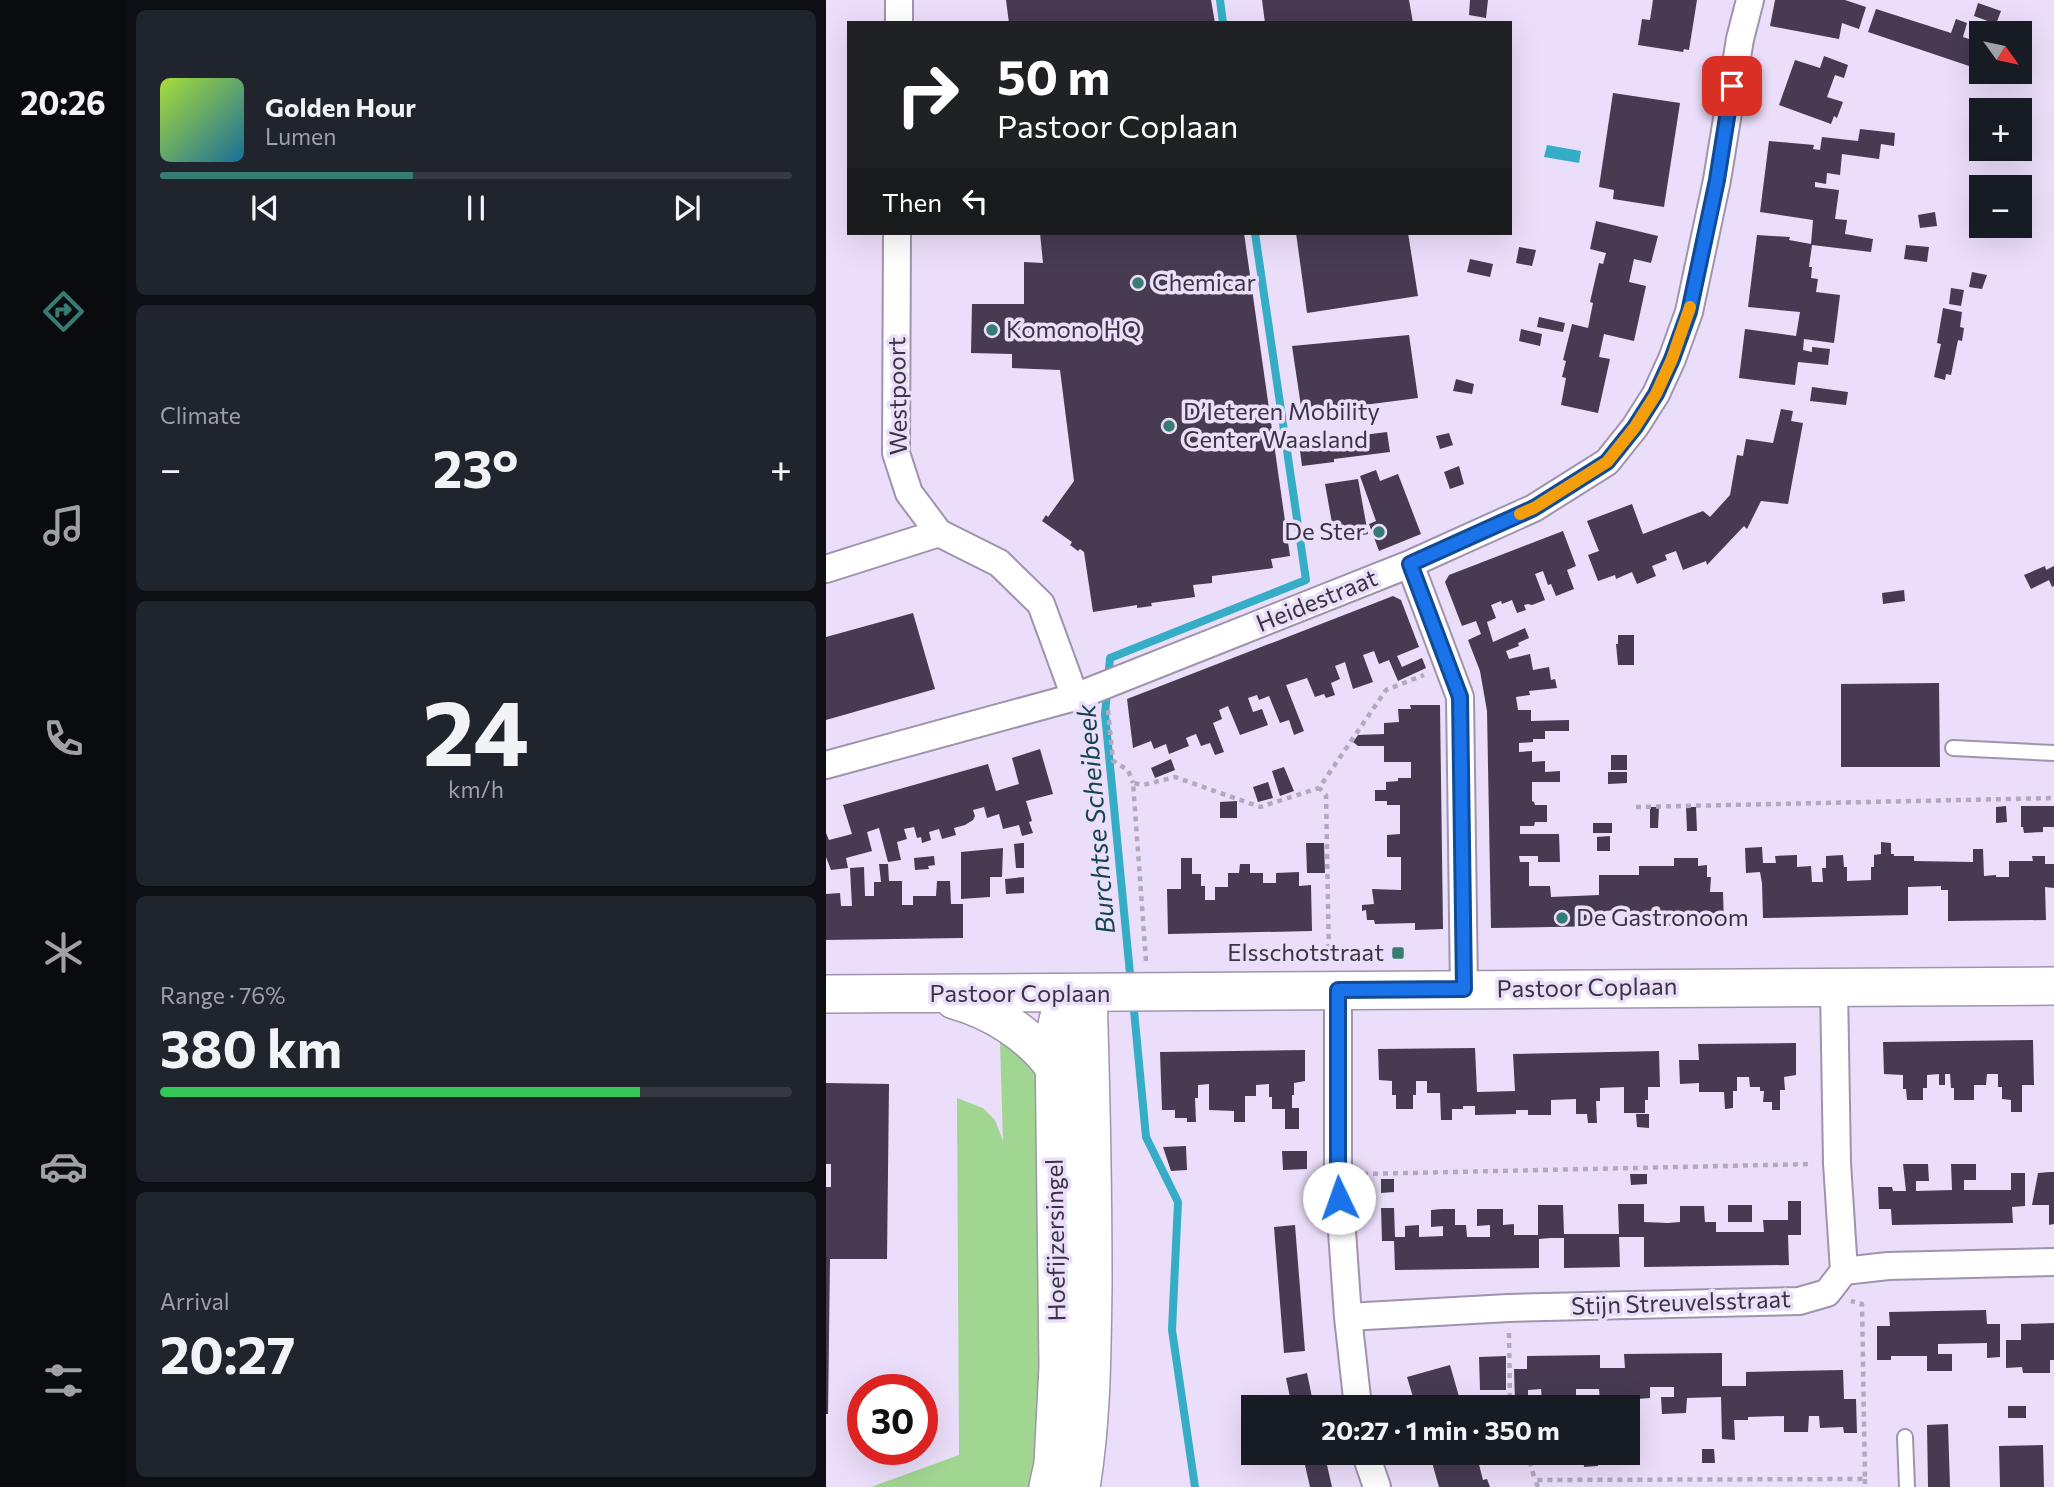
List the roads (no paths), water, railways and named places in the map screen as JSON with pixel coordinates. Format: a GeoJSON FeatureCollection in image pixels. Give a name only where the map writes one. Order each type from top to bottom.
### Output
{"type":"FeatureCollection","features":[{"type":"Feature","properties":{"kind":"street"},"geometry":{"type":"LineString","coordinates":[[899,0],[899,21]]}},
{"type":"Feature","properties":{"kind":"street","name":"Heidestraat"},"geometry":{"type":"LineString","coordinates":[[826,765],[1075,697],[1410,564],[1534,508],[1607,462],[1635,427],[1656,394],[1689,312],[1717,180],[1740,39],[1750,0]]}},
{"type":"Feature","properties":{"kind":"street","name":"Westpoort"},"geometry":{"type":"LineString","coordinates":[[897,235],[896,453],[909,493],[939,533],[999,563],[1041,604],[1075,697]]}},
{"type":"Feature","properties":{"kind":"street"},"geometry":{"type":"LineString","coordinates":[[826,569],[939,533]]}},
{"type":"Feature","properties":{"kind":"street"},"geometry":{"type":"LineString","coordinates":[[1410,564],[1460,697],[1464,989]]}},
{"type":"Feature","properties":{"kind":"street","name":"Pastoor Coplaan"},"geometry":{"type":"LineString","coordinates":[[826,994],[2054,986]]}},
{"type":"Feature","properties":{"kind":"street"},"geometry":{"type":"LineString","coordinates":[[1834,987],[1837,1163],[1844,1271],[1888,1266],[2054,1262]]}},
{"type":"Feature","properties":{"kind":"street"},"geometry":{"type":"LineString","coordinates":[[1334,991],[1338,1174],[1357,1395]]}},
{"type":"Feature","properties":{"kind":"street","name":"Hoefijzersingel"},"geometry":{"type":"LineString","coordinates":[[1048,1487],[1053,1464],[1058,1367],[1054,1040],[1058,1020],[1077,993]]}},
{"type":"Feature","properties":{"kind":"street","name":"Hoefijzersingel"},"geometry":{"type":"LineString","coordinates":[[1077,993],[1093,1230],[1092,1367],[1087,1451],[1081,1487]]}},
{"type":"Feature","properties":{"kind":"street"},"geometry":{"type":"LineString","coordinates":[[932,994],[968,1004],[1008,1024],[1031,1040],[1054,1067]]}},
{"type":"Feature","properties":{"kind":"street","name":"Stijn Streuvelsstraat"},"geometry":{"type":"LineString","coordinates":[[1348,1317],[1508,1308],[1799,1301],[1827,1293],[1844,1271]]}},
{"type":"Feature","properties":{"kind":"street"},"geometry":{"type":"LineString","coordinates":[[1369,1465],[1377,1487]]}},
{"type":"Feature","properties":{"kind":"lane"},"geometry":{"type":"LineString","coordinates":[[1953,748],[2054,753]]}},
{"type":"Feature","properties":{"kind":"lane"},"geometry":{"type":"LineString","coordinates":[[1905,1437],[1907,1487]]}},
{"type":"Feature","properties":{"kind":"water"},"geometry":{"type":"Polygon","coordinates":[[[1547,145],[1581,151],[1579,163],[1544,157],[1547,145]]]}},
{"type":"Feature","properties":{"kind":"waterway","name":"Burchtse Scheibeek"},"geometry":{"type":"LineString","coordinates":[[1220,0],[1223,21]]}},
{"type":"Feature","properties":{"kind":"waterway","name":"Burchtse Scheibeek"},"geometry":{"type":"LineString","coordinates":[[1131,984],[1105,714],[1110,658],[1306,580],[1255,235]]}},
{"type":"Feature","properties":{"kind":"waterway","name":"Burchtse Scheibeek"},"geometry":{"type":"LineString","coordinates":[[1133,1000],[1146,1137],[1178,1202],[1172,1330],[1195,1487]]}},
{"type":"Feature","properties":{"kind":"place","name":"Chemicar"},"geometry":{"type":"Point","coordinates":[1138,283]}},
{"type":"Feature","properties":{"kind":"place","name":"Komono HQ"},"geometry":{"type":"Point","coordinates":[992,330]}},
{"type":"Feature","properties":{"kind":"place","name":"D’Ieteren Mobility Center Waasland"},"geometry":{"type":"Point","coordinates":[1169,426]}},
{"type":"Feature","properties":{"kind":"place","name":"De Ster"},"geometry":{"type":"Point","coordinates":[1379,532]}},
{"type":"Feature","properties":{"kind":"place","name":"De Gastronoom"},"geometry":{"type":"Point","coordinates":[1562,918]}},
{"type":"Feature","properties":{"kind":"place","name":"Elsschotstraat"},"geometry":{"type":"Point","coordinates":[1398,953]}}]}
